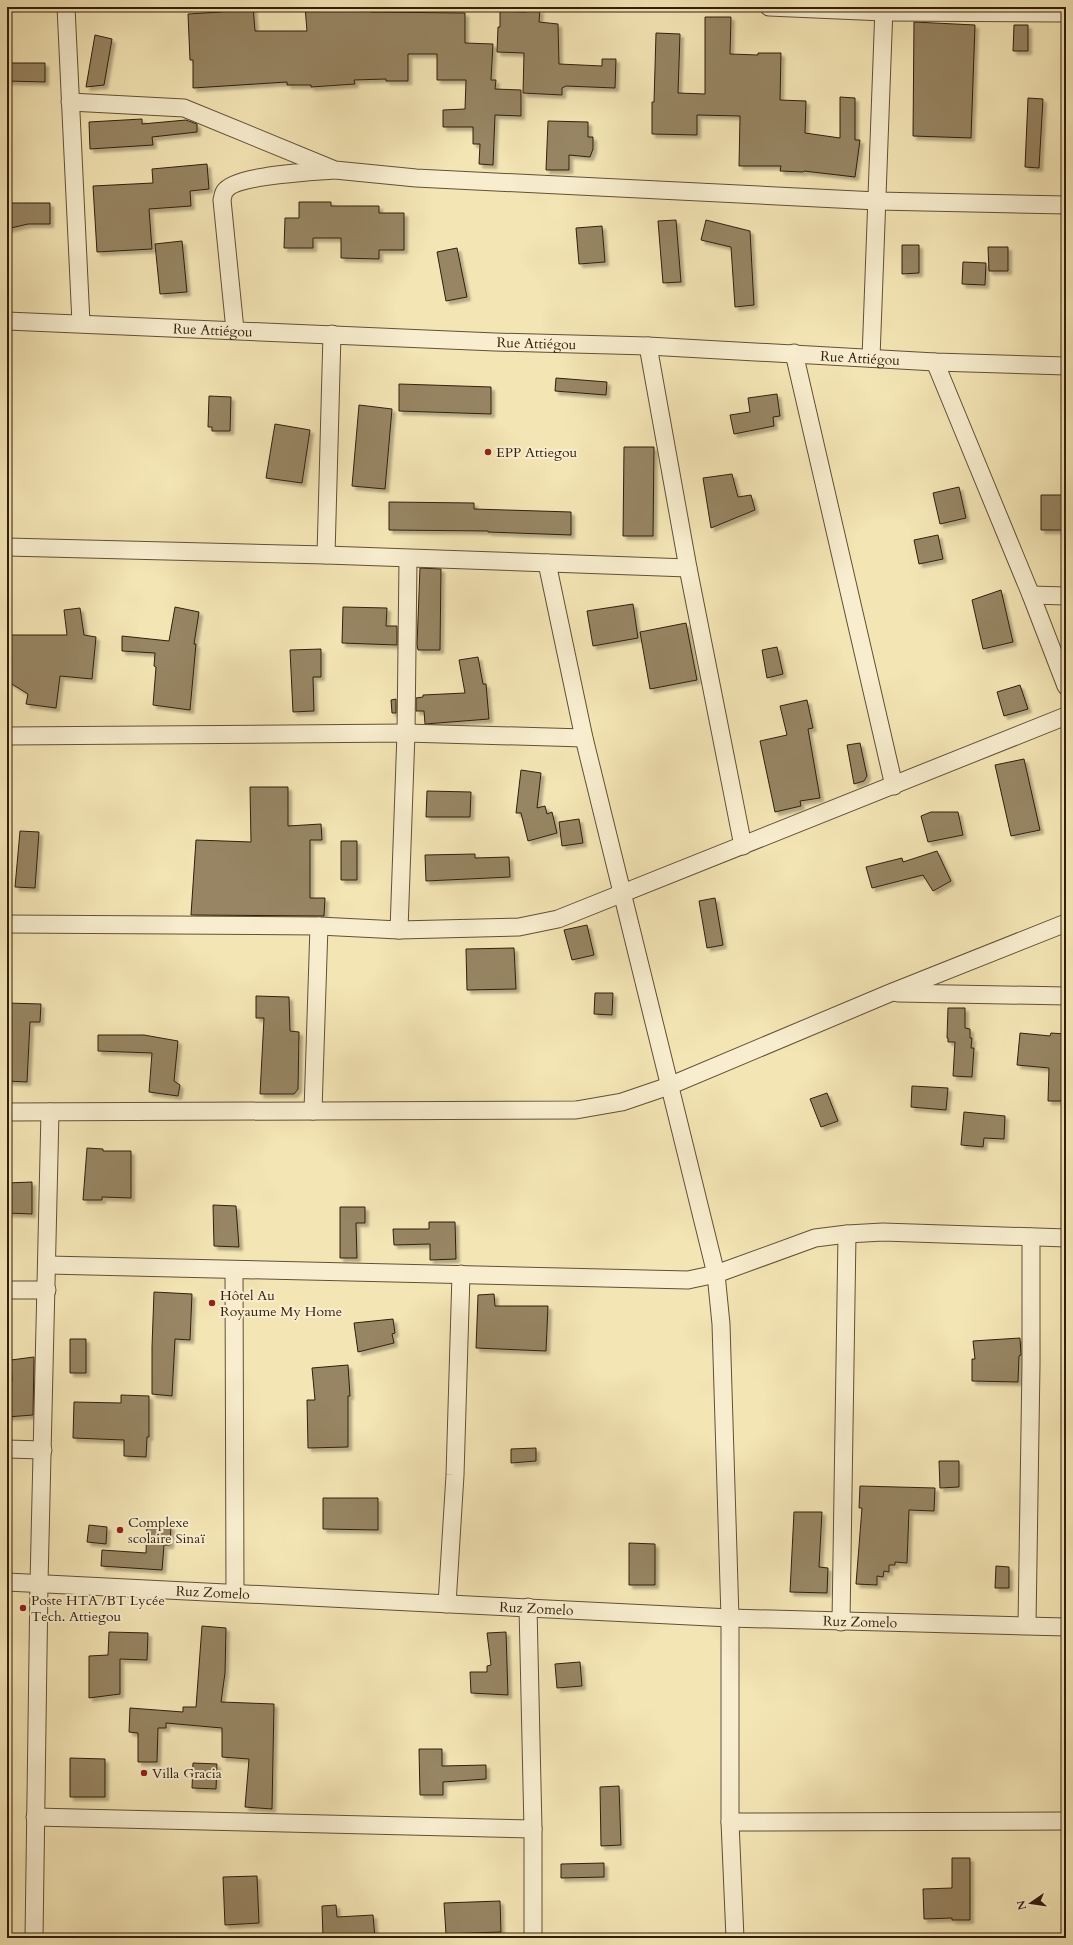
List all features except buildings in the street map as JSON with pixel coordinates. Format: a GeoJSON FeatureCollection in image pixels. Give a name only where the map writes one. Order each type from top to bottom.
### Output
{"type":"FeatureCollection","features":[{"type":"Feature","properties":{"kind":"street"},"geometry":{"type":"LineString","coordinates":[[66,7],[81,323]]}},
{"type":"Feature","properties":{"kind":"street"},"geometry":{"type":"LineString","coordinates":[[768,7],[1066,13]]}},
{"type":"Feature","properties":{"kind":"street"},"geometry":{"type":"LineString","coordinates":[[871,358],[884,10]]}},
{"type":"Feature","properties":{"kind":"street"},"geometry":{"type":"LineString","coordinates":[[70,102],[184,108],[335,170]]}},
{"type":"Feature","properties":{"kind":"street"},"geometry":{"type":"LineString","coordinates":[[235,330],[222,200],[225,190],[236,183],[268,176],[335,170],[416,178],[877,201],[1066,205]]}},
{"type":"Feature","properties":{"kind":"street","name":"Rue Attiégou"},"geometry":{"type":"LineString","coordinates":[[7,321],[495,342],[648,346],[935,362],[1066,366]]}},
{"type":"Feature","properties":{"kind":"street"},"geometry":{"type":"LineString","coordinates":[[326,555],[332,334]]}},
{"type":"Feature","properties":{"kind":"street"},"geometry":{"type":"LineString","coordinates":[[648,346],[688,568],[742,846]]}},
{"type":"Feature","properties":{"kind":"street"},"geometry":{"type":"LineString","coordinates":[[794,353],[894,786]]}},
{"type":"Feature","properties":{"kind":"street"},"geometry":{"type":"LineString","coordinates":[[935,362],[1031,595],[1066,686]]}},
{"type":"Feature","properties":{"kind":"street"},"geometry":{"type":"LineString","coordinates":[[7,547],[326,555],[688,568]]}},
{"type":"Feature","properties":{"kind":"street"},"geometry":{"type":"LineString","coordinates":[[399,930],[406,734],[408,558]]}},
{"type":"Feature","properties":{"kind":"street"},"geometry":{"type":"LineString","coordinates":[[547,563],[584,738],[716,1274],[721,1324],[730,1618],[730,1822],[735,1938]]}},
{"type":"Feature","properties":{"kind":"street"},"geometry":{"type":"LineString","coordinates":[[1031,595],[1066,596]]}},
{"type":"Feature","properties":{"kind":"street"},"geometry":{"type":"LineString","coordinates":[[7,924],[319,926],[399,930],[519,927],[558,919],[1066,716]]}},
{"type":"Feature","properties":{"kind":"street"},"geometry":{"type":"LineString","coordinates":[[7,736],[406,734],[584,738]]}},
{"type":"Feature","properties":{"kind":"street"},"geometry":{"type":"LineString","coordinates":[[7,1112],[576,1110],[622,1102],[669,1086],[890,993],[1066,923]]}},
{"type":"Feature","properties":{"kind":"street"},"geometry":{"type":"LineString","coordinates":[[313,1112],[319,926]]}},
{"type":"Feature","properties":{"kind":"street"},"geometry":{"type":"LineString","coordinates":[[890,993],[1066,996]]}},
{"type":"Feature","properties":{"kind":"street"},"geometry":{"type":"LineString","coordinates":[[34,1938],[39,1583],[46,1290],[48,1264],[50,1112]]}},
{"type":"Feature","properties":{"kind":"street"},"geometry":{"type":"LineString","coordinates":[[48,1264],[234,1270],[688,1280],[716,1274],[815,1238],[848,1234],[883,1232],[1066,1238]]}},
{"type":"Feature","properties":{"kind":"street"},"geometry":{"type":"LineString","coordinates":[[841,1622],[848,1234]]}},
{"type":"Feature","properties":{"kind":"street"},"geometry":{"type":"LineString","coordinates":[[1027,1625],[1031,1364],[1031,1237]]}},
{"type":"Feature","properties":{"kind":"street"},"geometry":{"type":"LineString","coordinates":[[234,1270],[234,1593]]}},
{"type":"Feature","properties":{"kind":"street"},"geometry":{"type":"LineString","coordinates":[[447,1604],[455,1475],[461,1274]]}},
{"type":"Feature","properties":{"kind":"street"},"geometry":{"type":"LineString","coordinates":[[7,1290],[46,1290]]}},
{"type":"Feature","properties":{"kind":"street"},"geometry":{"type":"LineString","coordinates":[[7,1449],[43,1450]]}},
{"type":"Feature","properties":{"kind":"street","name":"Ruz Zomelo"},"geometry":{"type":"LineString","coordinates":[[7,1582],[730,1618],[1066,1627]]}},
{"type":"Feature","properties":{"kind":"street"},"geometry":{"type":"LineString","coordinates":[[528,1607],[533,1829],[533,1938]]}},
{"type":"Feature","properties":{"kind":"street"},"geometry":{"type":"LineString","coordinates":[[35,1817],[533,1829]]}},
{"type":"Feature","properties":{"kind":"street"},"geometry":{"type":"LineString","coordinates":[[730,1822],[1066,1821]]}},
{"type":"Feature","properties":{"kind":"place","name":"EPP Attiegou"},"geometry":{"type":"Point","coordinates":[488,452]}},
{"type":"Feature","properties":{"kind":"place","name":"Hôtel Au Royaume My Home"},"geometry":{"type":"Point","coordinates":[212,1303]}},
{"type":"Feature","properties":{"kind":"place","name":"Complexe scolaire Sinaï"},"geometry":{"type":"Point","coordinates":[120,1530]}},
{"type":"Feature","properties":{"kind":"place","name":"Poste HTA /BT Lycée Tech. Attiegou"},"geometry":{"type":"Point","coordinates":[23,1608]}},
{"type":"Feature","properties":{"kind":"place","name":"Villa Gracia"},"geometry":{"type":"Point","coordinates":[144,1773]}}]}
